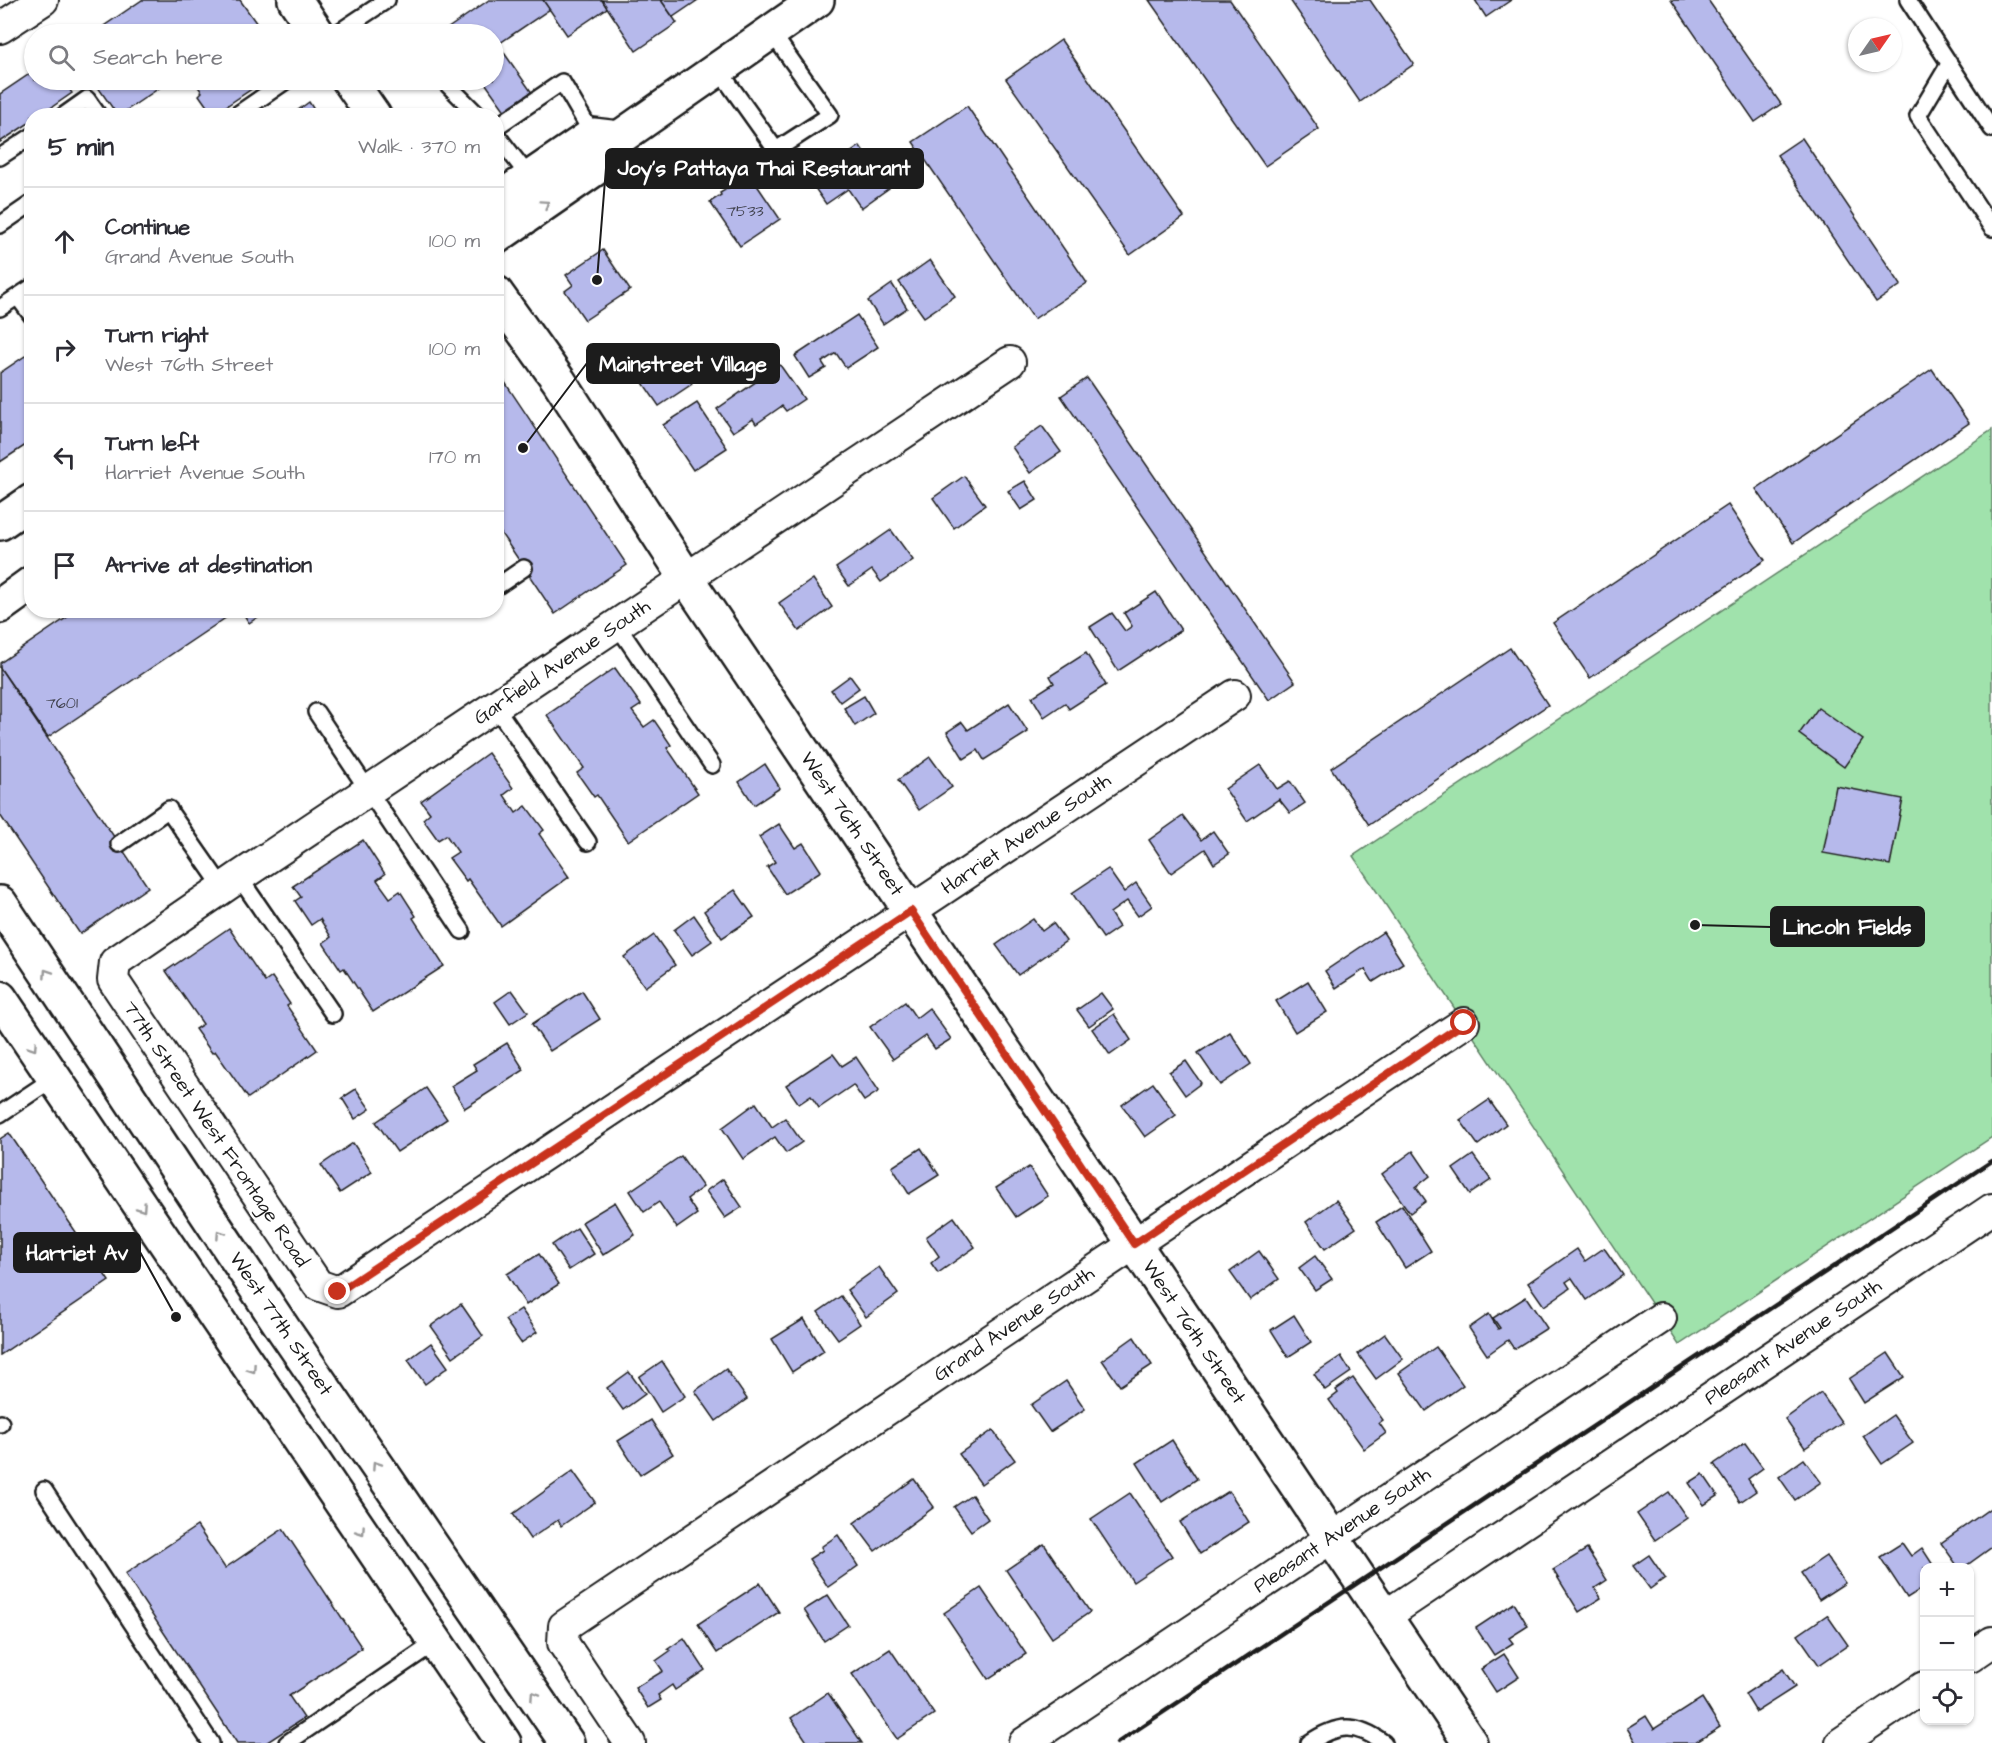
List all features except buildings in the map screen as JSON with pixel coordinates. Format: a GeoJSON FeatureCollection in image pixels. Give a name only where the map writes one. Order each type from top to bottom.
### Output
{"type":"FeatureCollection","features":[{"type":"Feature","properties":{"kind":"street"},"geometry":{"type":"LineString","coordinates":[[0,28],[44,0]]}},
{"type":"Feature","properties":{"kind":"street"},"geometry":{"type":"LineString","coordinates":[[295,0],[311,24]]}},
{"type":"Feature","properties":{"kind":"street"},"geometry":{"type":"LineString","coordinates":[[504,196],[530,178],[718,70],[818,0]]}},
{"type":"Feature","properties":{"kind":"street"},"geometry":{"type":"LineString","coordinates":[[357,90],[369,108]]}},
{"type":"Feature","properties":{"kind":"street"},"geometry":{"type":"LineString","coordinates":[[504,231],[609,159],[606,136]]}},
{"type":"Feature","properties":{"kind":"street","name":"West 76th Street"},"geometry":{"type":"LineString","coordinates":[[504,303],[560,381],[687,579],[1470,1743]]}},
{"type":"Feature","properties":{"kind":"street","name":"Garfield Avenue South"},"geometry":{"type":"LineString","coordinates":[[115,962],[231,882],[1010,362]]}},
{"type":"Feature","properties":{"kind":"street"},"geometry":{"type":"LineString","coordinates":[[0,524],[24,507]]}},
{"type":"Feature","properties":{"kind":"street"},"geometry":{"type":"LineString","coordinates":[[0,606],[24,589]]}},
{"type":"Feature","properties":{"kind":"street","name":"Harriet Avenue South"},"geometry":{"type":"LineString","coordinates":[[338,1292],[1235,695]]}},
{"type":"Feature","properties":{"kind":"street","name":"West 77th Street"},"geometry":{"type":"LineString","coordinates":[[0,903],[291,1340],[567,1743]]}},
{"type":"Feature","properties":{"kind":"street","name":"77th Street West Frontage Road"},"geometry":{"type":"LineString","coordinates":[[115,962],[113,980],[318,1285],[338,1292]]}},
{"type":"Feature","properties":{"kind":"street"},"geometry":{"type":"LineString","coordinates":[[0,998],[504,1743]]}},
{"type":"Feature","properties":{"kind":"street","name":"Grand Avenue South"},"geometry":{"type":"LineString","coordinates":[[630,1743],[563,1643],[564,1626],[1464,1023]]}},
{"type":"Feature","properties":{"kind":"street","name":"Pleasant Avenue South"},"geometry":{"type":"LineString","coordinates":[[1385,1616],[1992,1209]]}},
{"type":"Feature","properties":{"kind":"street","name":"Pleasant Avenue South"},"geometry":{"type":"LineString","coordinates":[[1024,1743],[1661,1318]]}},
{"type":"Feature","properties":{"kind":"street"},"geometry":{"type":"LineString","coordinates":[[1974,1654],[1992,1642]]}},
{"type":"Feature","properties":{"kind":"street"},"geometry":{"type":"LineString","coordinates":[[1841,1743],[1920,1690]]}},
{"type":"Feature","properties":{"kind":"lane"},"geometry":{"type":"LineString","coordinates":[[351,24],[387,0]]}},
{"type":"Feature","properties":{"kind":"lane"},"geometry":{"type":"LineString","coordinates":[[1908,0],[1992,129]]}},
{"type":"Feature","properties":{"kind":"lane"},"geometry":{"type":"LineString","coordinates":[[718,70],[777,150],[830,115],[772,33]]}},
{"type":"Feature","properties":{"kind":"lane"},"geometry":{"type":"LineString","coordinates":[[1949,64],[1918,116],[1992,228]]}},
{"type":"Feature","properties":{"kind":"lane"},"geometry":{"type":"LineString","coordinates":[[504,122],[562,82],[606,136]]}},
{"type":"Feature","properties":{"kind":"lane"},"geometry":{"type":"LineString","coordinates":[[246,108],[272,90]]}},
{"type":"Feature","properties":{"kind":"lane"},"geometry":{"type":"LineString","coordinates":[[453,90],[471,108]]}},
{"type":"Feature","properties":{"kind":"lane"},"geometry":{"type":"LineString","coordinates":[[74,108],[87,99],[93,108]]}},
{"type":"Feature","properties":{"kind":"lane"},"geometry":{"type":"LineString","coordinates":[[0,158],[24,142]]}},
{"type":"Feature","properties":{"kind":"lane"},"geometry":{"type":"LineString","coordinates":[[504,144],[530,178]]}},
{"type":"Feature","properties":{"kind":"lane"},"geometry":{"type":"LineString","coordinates":[[0,225],[24,208]]}},
{"type":"Feature","properties":{"kind":"lane"},"geometry":{"type":"LineString","coordinates":[[0,308],[24,293]]}},
{"type":"Feature","properties":{"kind":"lane"},"geometry":{"type":"LineString","coordinates":[[18,297],[24,305]]}},
{"type":"Feature","properties":{"kind":"lane"},"geometry":{"type":"LineString","coordinates":[[504,582],[524,568]]}},
{"type":"Feature","properties":{"kind":"lane"},"geometry":{"type":"LineString","coordinates":[[617,625],[712,765]]}},
{"type":"Feature","properties":{"kind":"lane"},"geometry":{"type":"LineString","coordinates":[[495,706],[588,842]]}},
{"type":"Feature","properties":{"kind":"lane"},"geometry":{"type":"LineString","coordinates":[[316,712],[462,931]]}},
{"type":"Feature","properties":{"kind":"lane"},"geometry":{"type":"LineString","coordinates":[[119,844],[169,810],[231,882],[333,1014]]}},
{"type":"Feature","properties":{"kind":"lane"},"geometry":{"type":"LineString","coordinates":[[0,1114],[54,1078]]}},
{"type":"Feature","properties":{"kind":"lane"},"geometry":{"type":"LineString","coordinates":[[44,1490],[211,1743]]}},
{"type":"Feature","properties":{"kind":"lane"},"geometry":{"type":"LineString","coordinates":[[287,1743],[436,1642]]}},
{"type":"Feature","properties":{"kind":"lane"},"geometry":{"type":"LineString","coordinates":[[1310,1743],[1326,1731],[1353,1726],[1384,1743]]}},
{"type":"Feature","properties":{"kind":"green space"},"geometry":{"type":"Polygon","coordinates":[[[1992,430],[1992,1137],[1679,1345],[1353,856],[1992,430]]]}},
{"type":"Feature","properties":{"kind":"railway"},"geometry":{"type":"LineString","coordinates":[[1117,1743],[1992,1161]]}},
{"type":"Feature","properties":{"kind":"place","name":"Joy's Pattaya Thai Restaurant"},"geometry":{"type":"Point","coordinates":[597,280]}},
{"type":"Feature","properties":{"kind":"place","name":"Mainstreet Village"},"geometry":{"type":"Point","coordinates":[523,448]}},
{"type":"Feature","properties":{"kind":"place","name":"Lincoln Fields"},"geometry":{"type":"Point","coordinates":[1695,925]}},
{"type":"Feature","properties":{"kind":"place","name":"Harriet Av"},"geometry":{"type":"Point","coordinates":[176,1317]}},
{"type":"Feature","properties":{"kind":"route"},"geometry":{"type":"LineString","coordinates":[[338,1292],[911,911],[1134,1244],[1464,1023]]}}]}
